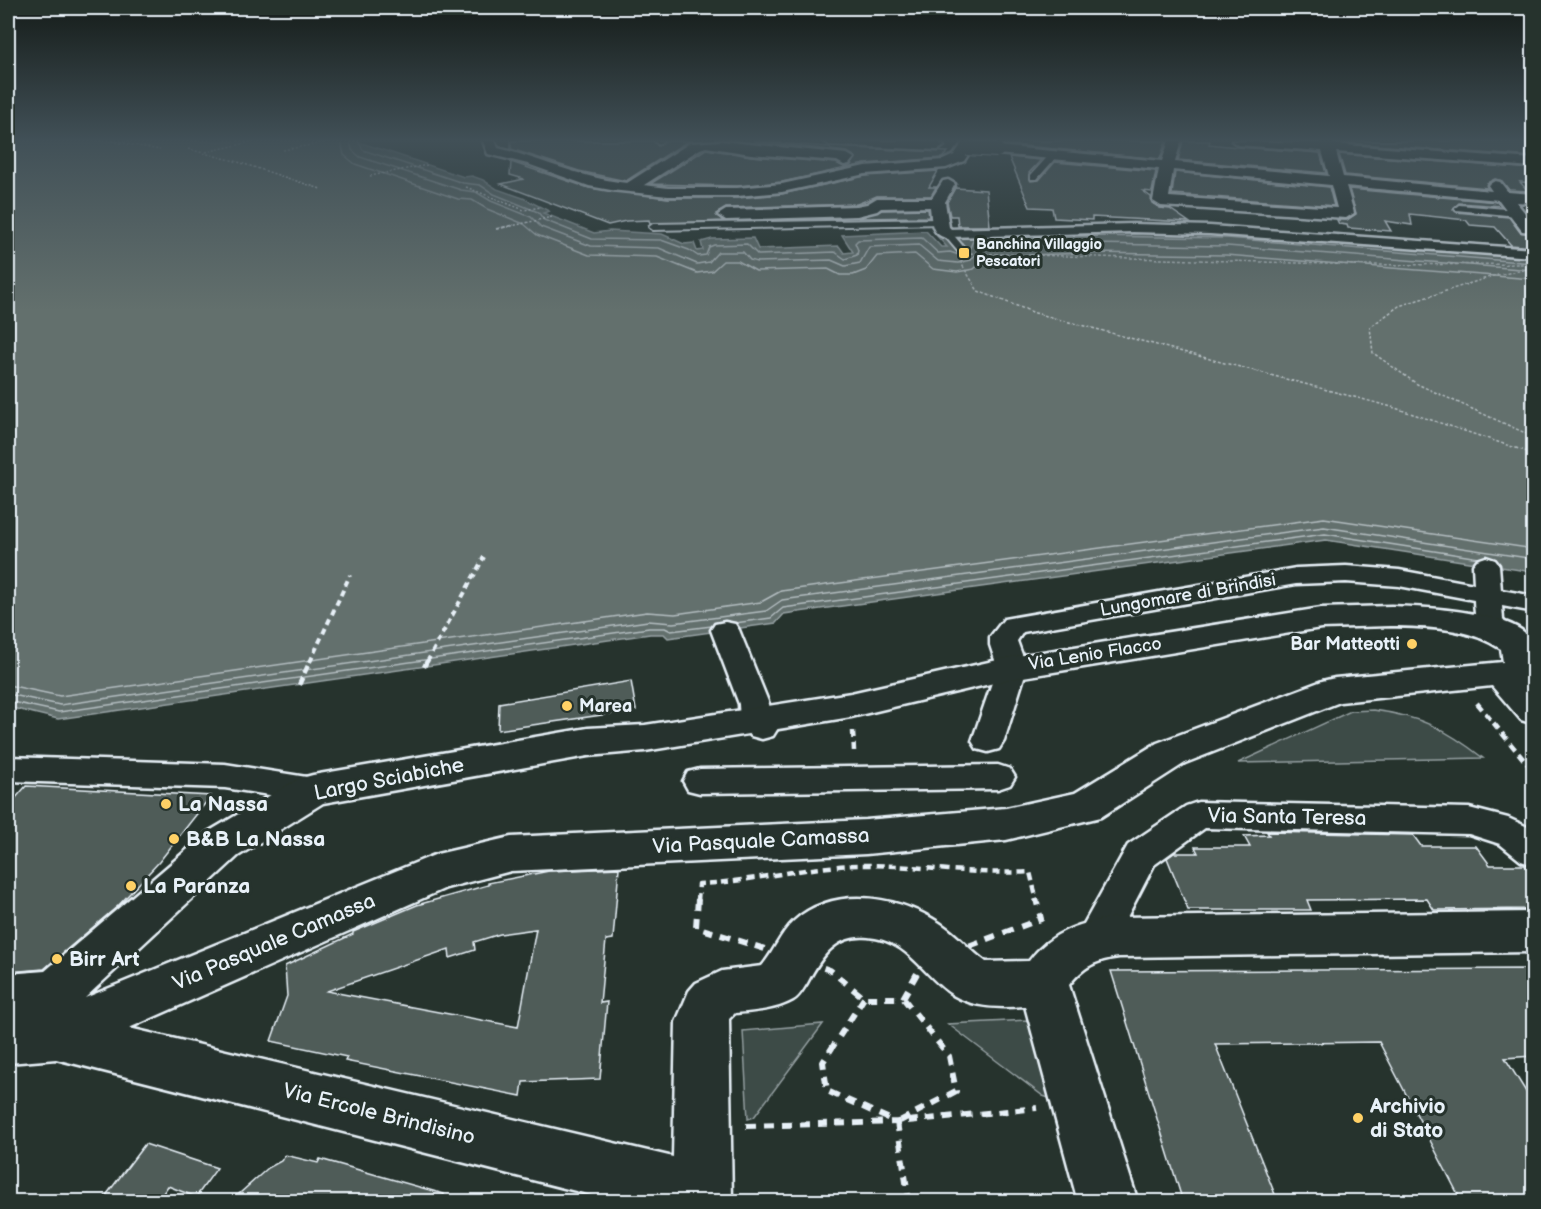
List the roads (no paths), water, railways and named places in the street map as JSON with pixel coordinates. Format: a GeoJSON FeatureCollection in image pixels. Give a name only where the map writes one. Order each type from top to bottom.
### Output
{"type":"FeatureCollection","features":[{"type":"Feature","properties":{"kind":"street"},"geometry":{"type":"LineString","coordinates":[[940,197],[937,202],[943,227],[1209,230],[1533,253]]}},
{"type":"Feature","properties":{"kind":"street"},"geometry":{"type":"LineString","coordinates":[[1162,197],[1161,201],[1346,213],[1342,197]]}},
{"type":"Feature","properties":{"kind":"street"},"geometry":{"type":"LineString","coordinates":[[1504,197],[1528,228]]}},
{"type":"Feature","properties":{"kind":"street"},"geometry":{"type":"LineString","coordinates":[[1517,197],[1533,199]]}},
{"type":"Feature","properties":{"kind":"street"},"geometry":{"type":"LineString","coordinates":[[726,215],[857,211],[872,208],[877,203],[937,202]]}},
{"type":"Feature","properties":{"kind":"street"},"geometry":{"type":"LineString","coordinates":[[1486,565],[1489,622],[1497,632]]}},
{"type":"Feature","properties":{"kind":"street","name":"Lungomare di Brindisi"},"geometry":{"type":"LineString","coordinates":[[1011,668],[1002,643],[1004,634],[1014,625],[1296,576],[1347,574],[1399,578],[1487,593],[1533,604]]}},
{"type":"Feature","properties":{"kind":"street","name":"Via Lenio Flacco"},"geometry":{"type":"LineString","coordinates":[[645,738],[759,725],[1011,668],[1321,618],[1433,617],[1465,622],[1497,632],[1515,643],[1521,656],[1518,672]]}},
{"type":"Feature","properties":{"kind":"street"},"geometry":{"type":"LineString","coordinates":[[725,630],[754,704],[759,725]]}},
{"type":"Feature","properties":{"kind":"street"},"geometry":{"type":"LineString","coordinates":[[988,741],[1011,668]]}},
{"type":"Feature","properties":{"kind":"street"},"geometry":{"type":"LineString","coordinates":[[1518,672],[1533,711]]}},
{"type":"Feature","properties":{"kind":"street","name":"Via Pasquale Camassa"},"geometry":{"type":"LineString","coordinates":[[40,1022],[437,872],[511,854],[866,837],[1006,824],[1086,806],[1171,753],[1335,690],[1518,672]]}},
{"type":"Feature","properties":{"kind":"street","name":"Largo Sciabiche"},"geometry":{"type":"LineString","coordinates":[[40,1022],[223,844],[313,790],[588,742],[645,738]]}},
{"type":"Feature","properties":{"kind":"street"},"geometry":{"type":"LineString","coordinates":[[14,776],[225,776],[313,790]]}},
{"type":"Feature","properties":{"kind":"street"},"geometry":{"type":"LineString","coordinates":[[700,782],[998,777]]}},
{"type":"Feature","properties":{"kind":"street","name":"Via Santa Teresa"},"geometry":{"type":"LineString","coordinates":[[1095,940],[1140,855],[1197,815],[1469,821],[1497,827],[1527,844],[1533,851]]}},
{"type":"Feature","properties":{"kind":"street"},"geometry":{"type":"LineString","coordinates":[[702,1197],[702,1022],[704,1011],[721,992],[732,989],[770,987],[811,964],[804,941],[819,929],[838,920],[859,917],[882,918],[902,924],[924,937],[958,970],[978,982],[1043,982]]}},
{"type":"Feature","properties":{"kind":"street"},"geometry":{"type":"LineString","coordinates":[[1043,982],[1058,960],[1066,953],[1095,940],[1119,937],[1533,932]]}},
{"type":"Feature","properties":{"kind":"street"},"geometry":{"type":"LineString","coordinates":[[1043,982],[1108,1202]]}},
{"type":"Feature","properties":{"kind":"street"},"geometry":{"type":"LineString","coordinates":[[8,996],[40,1022]]}},
{"type":"Feature","properties":{"kind":"street","name":"Via Ercole Brindisino"},"geometry":{"type":"LineString","coordinates":[[40,1022],[702,1197]]}},
{"type":"Feature","properties":{"kind":"lane"},"geometry":{"type":"LineString","coordinates":[[1459,208],[1516,213]]}},
{"type":"Feature","properties":{"kind":"lane"},"geometry":{"type":"LineString","coordinates":[[653,227],[943,227],[964,253]]}},
{"type":"Feature","properties":{"kind":"water"},"geometry":{"type":"Polygon","coordinates":[[[8,197],[521,197],[549,211],[543,213],[594,233],[610,231],[662,234],[684,244],[694,243],[697,251],[703,250],[701,242],[712,239],[753,238],[758,249],[839,246],[844,253],[853,252],[842,235],[926,231],[941,247],[947,247],[936,235],[945,235],[957,249],[966,248],[955,234],[1177,230],[1533,257],[1533,572],[1326,540],[784,614],[776,623],[668,638],[664,634],[650,634],[58,719],[8,707],[8,197]]]}},
{"type":"Feature","properties":{"kind":"place","name":"Banchina Villaggio Pescatori"},"geometry":{"type":"Point","coordinates":[964,253]}},
{"type":"Feature","properties":{"kind":"place","name":"Bar Matteotti"},"geometry":{"type":"Point","coordinates":[1412,644]}},
{"type":"Feature","properties":{"kind":"place","name":"Marea"},"geometry":{"type":"Point","coordinates":[567,706]}},
{"type":"Feature","properties":{"kind":"place","name":"La Nassa"},"geometry":{"type":"Point","coordinates":[166,804]}},
{"type":"Feature","properties":{"kind":"place","name":"B&B La Nassa"},"geometry":{"type":"Point","coordinates":[174,839]}},
{"type":"Feature","properties":{"kind":"place","name":"La Paranza"},"geometry":{"type":"Point","coordinates":[131,886]}},
{"type":"Feature","properties":{"kind":"place","name":"Birr Art"},"geometry":{"type":"Point","coordinates":[57,959]}},
{"type":"Feature","properties":{"kind":"place","name":"Archivio di Stato"},"geometry":{"type":"Point","coordinates":[1358,1118]}}]}
